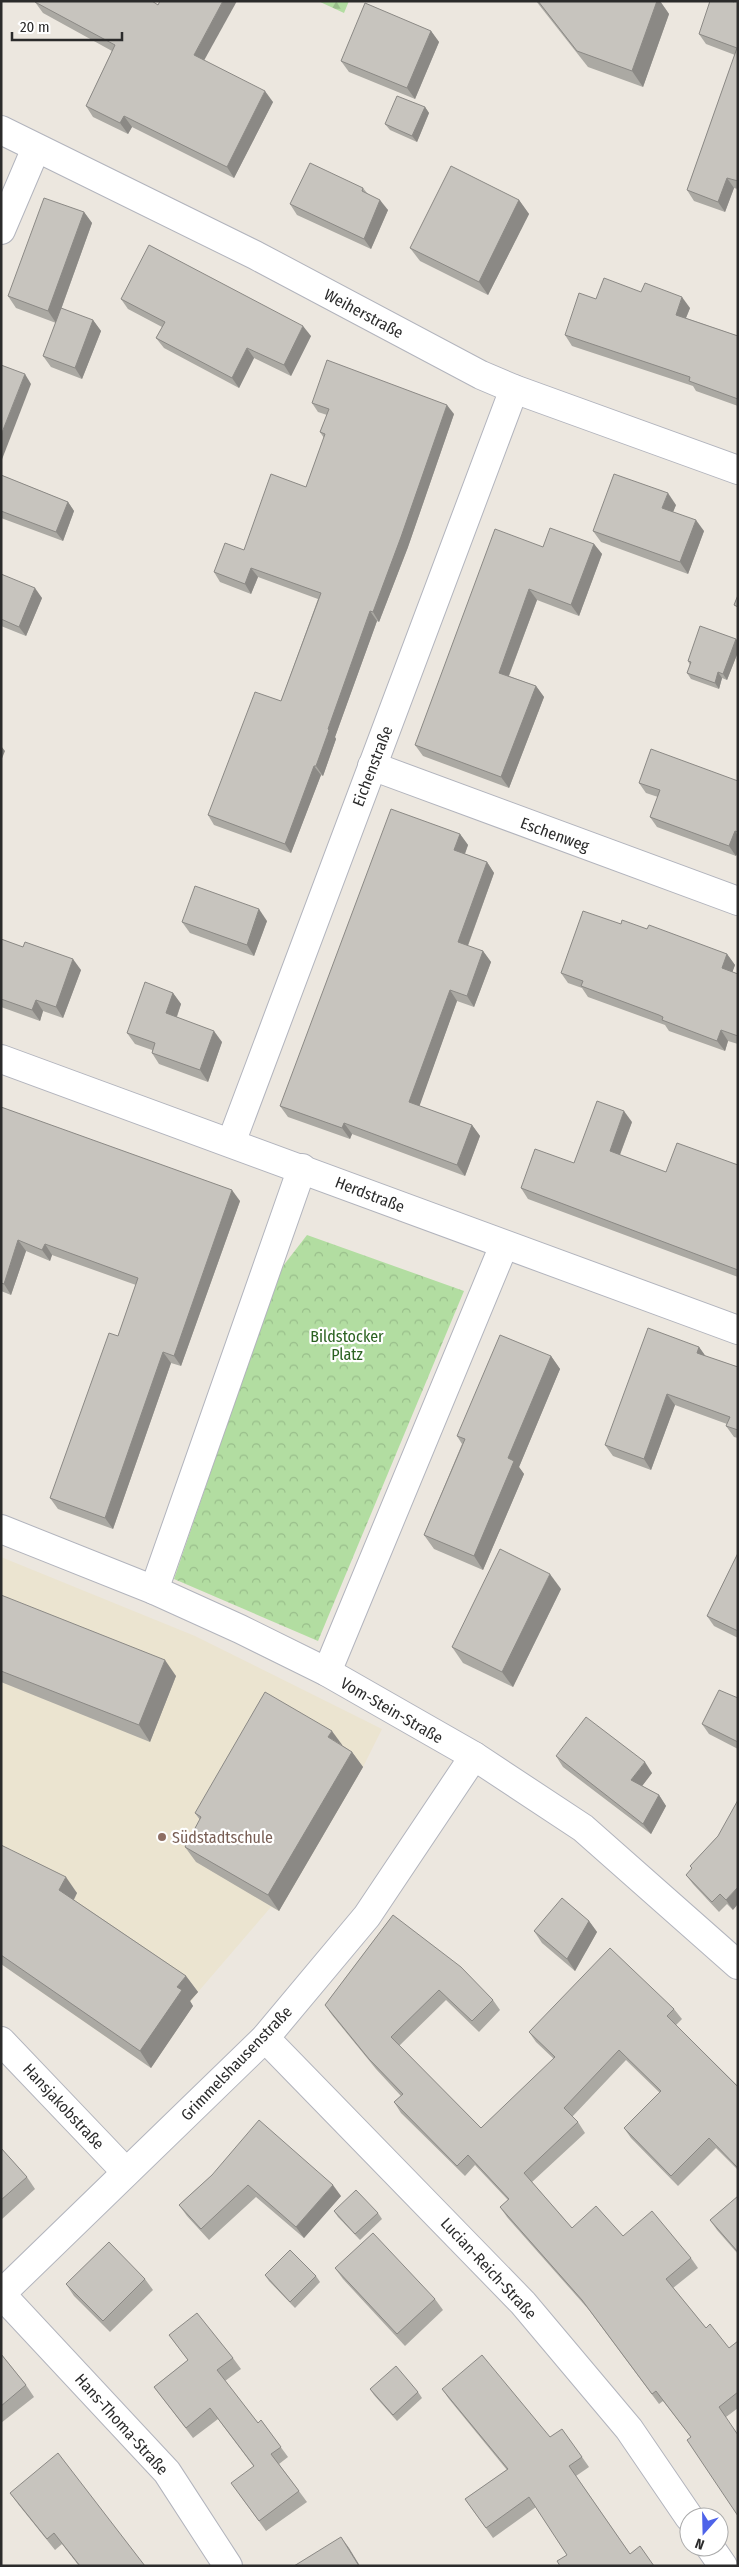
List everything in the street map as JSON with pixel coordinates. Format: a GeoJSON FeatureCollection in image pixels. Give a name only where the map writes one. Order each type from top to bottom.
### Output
{"type":"FeatureCollection","features":[{"type":"Feature","properties":{"kind":"street","name":"Weiherstraße"},"geometry":{"type":"LineString","coordinates":[[1,130],[255,255],[473,370],[514,389],[738,470]]}},
{"type":"Feature","properties":{"kind":"street"},"geometry":{"type":"LineString","coordinates":[[1,230],[36,148]]}},
{"type":"Feature","properties":{"kind":"street","name":"Eichenstraße"},"geometry":{"type":"LineString","coordinates":[[231,1143],[514,389]]}},
{"type":"Feature","properties":{"kind":"street","name":"Eschenweg"},"geometry":{"type":"LineString","coordinates":[[372,766],[738,901]]}},
{"type":"Feature","properties":{"kind":"street","name":"Herdstraße"},"geometry":{"type":"LineString","coordinates":[[1,1059],[302,1168],[504,1245],[738,1330]]}},
{"type":"Feature","properties":{"kind":"street"},"geometry":{"type":"LineString","coordinates":[[154,1590],[302,1168]]}},
{"type":"Feature","properties":{"kind":"street"},"geometry":{"type":"LineString","coordinates":[[327,1672],[504,1245]]}},
{"type":"Feature","properties":{"kind":"street","name":"Vom-Stein-Straße"},"geometry":{"type":"LineString","coordinates":[[1,1530],[154,1590],[327,1672],[474,1756],[582,1828],[738,1965]]}},
{"type":"Feature","properties":{"kind":"street","name":"Grimmelshausenstraße"},"geometry":{"type":"LineString","coordinates":[[1,2294],[265,2038],[366,1916],[474,1756]]}},
{"type":"Feature","properties":{"kind":"street","name":"Lucian-Reich-Straße"},"geometry":{"type":"LineString","coordinates":[[265,2038],[523,2303],[629,2429],[682,2507]]}},
{"type":"Feature","properties":{"kind":"street","name":"Hansjakobstraße"},"geometry":{"type":"LineString","coordinates":[[1,2040],[126,2172]]}},
{"type":"Feature","properties":{"kind":"street","name":"Hans-Thoma-Straße"},"geometry":{"type":"LineString","coordinates":[[1,2294],[167,2472],[228,2566]]}},
{"type":"Feature","properties":{"kind":"shaded area","name":"Südstadtschule"},"geometry":{"type":"Polygon","coordinates":[[[1,1557],[195,1636],[382,1729],[363,1767],[279,1911],[271,1907],[198,1992],[190,2003],[193,2006],[151,2068],[1,1964],[1,1557]]]}},
{"type":"Feature","properties":{"kind":"green space"},"geometry":{"type":"Polygon","coordinates":[[[318,1],[349,1],[344,13],[318,1]]]}},
{"type":"Feature","properties":{"kind":"green space","name":"Bildstocker Platz"},"geometry":{"type":"Polygon","coordinates":[[[307,1235],[464,1291],[318,1641],[174,1579],[280,1270],[307,1235]]]}},
{"type":"Feature","properties":{"kind":"building"},"geometry":{"type":"Polygon","coordinates":[[[35,1],[152,1],[158,5],[160,1],[223,1],[194,55],[265,91],[227,167],[124,116],[120,123],[86,106],[115,45],[35,1]]]}},
{"type":"Feature","properties":{"kind":"building"},"geometry":{"type":"Polygon","coordinates":[[[538,1],[657,1],[632,71],[577,51],[538,1]]]}},
{"type":"Feature","properties":{"kind":"building"},"geometry":{"type":"Polygon","coordinates":[[[710,1],[738,1],[738,181],[727,178],[718,202],[687,190],[737,48],[699,34],[710,1]]]}},
{"type":"Feature","properties":{"kind":"building"},"geometry":{"type":"Polygon","coordinates":[[[365,3],[431,31],[407,88],[341,61],[365,3]]]}},
{"type":"Feature","properties":{"kind":"building"},"geometry":{"type":"Polygon","coordinates":[[[397,96],[425,107],[412,136],[385,124],[397,96]]]}},
{"type":"Feature","properties":{"kind":"building"},"geometry":{"type":"Polygon","coordinates":[[[310,163],[363,188],[362,191],[380,200],[364,239],[290,204],[310,163]]]}},
{"type":"Feature","properties":{"kind":"building"},"geometry":{"type":"Polygon","coordinates":[[[451,166],[519,200],[479,282],[410,248],[451,166]]]}},
{"type":"Feature","properties":{"kind":"building"},"geometry":{"type":"Polygon","coordinates":[[[44,198],[84,212],[48,311],[8,296],[44,198]]]}},
{"type":"Feature","properties":{"kind":"building"},"geometry":{"type":"Polygon","coordinates":[[[149,245],[303,326],[284,365],[247,348],[232,378],[156,338],[165,322],[121,299],[149,245]]]}},
{"type":"Feature","properties":{"kind":"building"},"geometry":{"type":"Polygon","coordinates":[[[604,278],[641,292],[645,283],[682,297],[676,315],[738,336],[738,399],[689,381],[690,377],[565,335],[579,293],[596,299],[604,278]]]}},
{"type":"Feature","properties":{"kind":"building"},"geometry":{"type":"Polygon","coordinates":[[[61,308],[93,320],[75,368],[43,356],[61,308]]]}},
{"type":"Feature","properties":{"kind":"building"},"geometry":{"type":"Polygon","coordinates":[[[327,360],[447,405],[401,537],[373,612],[370,611],[316,766],[314,766],[285,844],[208,815],[255,692],[281,701],[321,593],[251,568],[245,584],[214,572],[225,543],[244,550],[271,474],[306,487],[325,434],[320,432],[329,409],[312,403],[327,360]]]}},
{"type":"Feature","properties":{"kind":"building"},"geometry":{"type":"Polygon","coordinates":[[[1,365],[25,374],[1,435],[1,365]]]}},
{"type":"Feature","properties":{"kind":"building"},"geometry":{"type":"Polygon","coordinates":[[[614,474],[668,493],[662,508],[696,520],[680,562],[593,531],[614,474]]]}},
{"type":"Feature","properties":{"kind":"building"},"geometry":{"type":"Polygon","coordinates":[[[1,475],[68,502],[56,532],[1,511],[1,475]]]}},
{"type":"Feature","properties":{"kind":"building"},"geometry":{"type":"Polygon","coordinates":[[[550,528],[594,544],[571,605],[529,589],[499,673],[536,686],[501,777],[415,745],[495,529],[543,547],[550,528]]]}},
{"type":"Feature","properties":{"kind":"building"},"geometry":{"type":"Polygon","coordinates":[[[1,574],[35,588],[19,627],[1,619],[1,574]]]}},
{"type":"Feature","properties":{"kind":"building"},"geometry":{"type":"Polygon","coordinates":[[[738,595],[738,607],[734,605],[738,595]]]}},
{"type":"Feature","properties":{"kind":"building"},"geometry":{"type":"Polygon","coordinates":[[[700,626],[736,639],[723,674],[718,672],[715,683],[687,673],[691,662],[688,661],[700,626]]]}},
{"type":"Feature","properties":{"kind":"building"},"geometry":{"type":"Polygon","coordinates":[[[651,749],[738,781],[738,832],[735,831],[729,846],[650,817],[660,790],[639,783],[651,749]]]}},
{"type":"Feature","properties":{"kind":"building"},"geometry":{"type":"Polygon","coordinates":[[[391,809],[460,834],[454,850],[487,862],[458,942],[483,951],[467,996],[450,990],[409,1102],[472,1125],[457,1165],[344,1123],[342,1128],[280,1106],[391,809]]]}},
{"type":"Feature","properties":{"kind":"building"},"geometry":{"type":"Polygon","coordinates":[[[195,886],[259,909],[247,945],[182,922],[195,886]]]}},
{"type":"Feature","properties":{"kind":"building"},"geometry":{"type":"Polygon","coordinates":[[[583,911],[621,924],[622,920],[647,929],[649,925],[727,954],[722,968],[738,974],[738,1036],[721,1030],[717,1041],[662,1020],[663,1017],[659,1015],[581,986],[583,981],[561,973],[583,911]]]}},
{"type":"Feature","properties":{"kind":"building"},"geometry":{"type":"Polygon","coordinates":[[[1,939],[23,947],[25,942],[73,959],[56,1007],[36,1000],[32,1010],[1,999],[1,939]]]}},
{"type":"Feature","properties":{"kind":"building"},"geometry":{"type":"Polygon","coordinates":[[[145,982],[173,993],[166,1013],[214,1031],[200,1070],[152,1053],[155,1043],[127,1033],[145,982]]]}},
{"type":"Feature","properties":{"kind":"building"},"geometry":{"type":"Polygon","coordinates":[[[597,1101],[624,1111],[610,1151],[666,1172],[677,1143],[738,1165],[738,1270],[521,1188],[535,1149],[574,1163],[597,1101]]]}},
{"type":"Feature","properties":{"kind":"building"},"geometry":{"type":"Polygon","coordinates":[[[1,1107],[232,1190],[174,1356],[163,1352],[105,1518],[50,1498],[109,1333],[118,1336],[138,1278],[45,1244],[42,1250],[18,1240],[4,1284],[1,1283],[1,1107]]]}},
{"type":"Feature","properties":{"kind":"building"},"geometry":{"type":"Polygon","coordinates":[[[648,1328],[699,1347],[697,1353],[738,1367],[738,1430],[726,1426],[730,1417],[667,1394],[644,1459],[605,1445],[648,1328]]]}},
{"type":"Feature","properties":{"kind":"building"},"geometry":{"type":"Polygon","coordinates":[[[500,1335],[551,1356],[508,1458],[514,1461],[474,1556],[424,1535],[465,1439],[457,1436],[500,1335]]]}},
{"type":"Feature","properties":{"kind":"building"},"geometry":{"type":"Polygon","coordinates":[[[500,1549],[550,1574],[502,1672],[452,1647],[500,1549]]]}},
{"type":"Feature","properties":{"kind":"building"},"geometry":{"type":"Polygon","coordinates":[[[738,1553],[738,1631],[707,1616],[738,1553]]]}},
{"type":"Feature","properties":{"kind":"building"},"geometry":{"type":"Polygon","coordinates":[[[1,1595],[165,1660],[139,1725],[1,1671],[1,1595]]]}},
{"type":"Feature","properties":{"kind":"building"},"geometry":{"type":"Polygon","coordinates":[[[719,1690],[738,1698],[738,1742],[702,1724],[719,1690]]]}},
{"type":"Feature","properties":{"kind":"building"},"geometry":{"type":"Polygon","coordinates":[[[265,1692],[332,1731],[328,1737],[352,1752],[268,1895],[185,1847],[201,1817],[195,1813],[265,1692]]]}},
{"type":"Feature","properties":{"kind":"building"},"geometry":{"type":"Polygon","coordinates":[[[586,1717],[645,1762],[631,1780],[659,1795],[643,1824],[556,1756],[586,1717]]]}},
{"type":"Feature","properties":{"kind":"building"},"geometry":{"type":"Polygon","coordinates":[[[738,1800],[738,1887],[726,1900],[720,1894],[712,1902],[686,1875],[692,1868],[690,1866],[718,1836],[738,1800]]]}},
{"type":"Feature","properties":{"kind":"building"},"geometry":{"type":"Polygon","coordinates":[[[1,1845],[66,1877],[59,1890],[186,1976],[177,1987],[182,1990],[140,2051],[1,1955],[1,1845]]]}},
{"type":"Feature","properties":{"kind":"building"},"geometry":{"type":"Polygon","coordinates":[[[562,1898],[589,1921],[567,1959],[534,1931],[562,1898]]]}},
{"type":"Feature","properties":{"kind":"building"},"geometry":{"type":"Polygon","coordinates":[[[393,1915],[461,1967],[493,2000],[472,2021],[439,1990],[391,2037],[481,2128],[555,2057],[529,2032],[610,1948],[674,2009],[667,2016],[738,2087],[738,2168],[709,2138],[671,2176],[624,2128],[661,2091],[619,2050],[564,2108],[578,2122],[524,2173],[572,2228],[596,2206],[623,2236],[652,2211],[691,2258],[666,2279],[706,2328],[710,2324],[729,2348],[738,2341],[738,2392],[719,2407],[738,2435],[738,2516],[687,2440],[691,2437],[656,2391],[652,2394],[582,2300],[500,2207],[509,2199],[468,2155],[457,2166],[394,2102],[403,2094],[369,2059],[325,2005],[393,1915]]]}},
{"type":"Feature","properties":{"kind":"building"},"geometry":{"type":"Polygon","coordinates":[[[259,2120],[333,2185],[296,2227],[248,2185],[201,2229],[179,2205],[212,2175],[259,2120]]]}},
{"type":"Feature","properties":{"kind":"building"},"geometry":{"type":"Polygon","coordinates":[[[1,2148],[27,2177],[1,2200],[1,2148]]]}},
{"type":"Feature","properties":{"kind":"building"},"geometry":{"type":"Polygon","coordinates":[[[356,2190],[378,2213],[355,2234],[334,2211],[356,2190]]]}},
{"type":"Feature","properties":{"kind":"building"},"geometry":{"type":"Polygon","coordinates":[[[738,2196],[738,2252],[710,2220],[738,2196]]]}},
{"type":"Feature","properties":{"kind":"building"},"geometry":{"type":"Polygon","coordinates":[[[373,2233],[435,2299],[397,2334],[335,2268],[373,2233]]]}},
{"type":"Feature","properties":{"kind":"building"},"geometry":{"type":"Polygon","coordinates":[[[109,2242],[145,2279],[103,2321],[66,2284],[109,2242]]]}},
{"type":"Feature","properties":{"kind":"building"},"geometry":{"type":"Polygon","coordinates":[[[290,2250],[316,2276],[290,2302],[265,2275],[290,2250]]]}},
{"type":"Feature","properties":{"kind":"building"},"geometry":{"type":"Polygon","coordinates":[[[197,2313],[233,2358],[217,2370],[258,2423],[261,2420],[281,2447],[271,2454],[299,2491],[259,2521],[231,2483],[254,2466],[210,2408],[186,2428],[154,2387],[188,2360],[169,2335],[197,2313]]]}},
{"type":"Feature","properties":{"kind":"building"},"geometry":{"type":"Polygon","coordinates":[[[1,2354],[26,2385],[1,2406],[1,2354]]]}},
{"type":"Feature","properties":{"kind":"building"},"geometry":{"type":"Polygon","coordinates":[[[482,2355],[550,2437],[562,2429],[582,2457],[569,2466],[630,2554],[640,2546],[654,2566],[560,2566],[557,2561],[567,2555],[529,2497],[486,2528],[465,2499],[508,2469],[442,2389],[482,2355]]]}},
{"type":"Feature","properties":{"kind":"building"},"geometry":{"type":"Polygon","coordinates":[[[396,2366],[418,2392],[393,2415],[370,2389],[396,2366]]]}},
{"type":"Feature","properties":{"kind":"building"},"geometry":{"type":"Polygon","coordinates":[[[58,2453],[145,2566],[80,2566],[54,2533],[47,2539],[10,2493],[58,2453]]]}},
{"type":"Feature","properties":{"kind":"building"},"geometry":{"type":"Polygon","coordinates":[[[341,2537],[359,2566],[294,2566],[341,2537]]]}},
{"type":"Feature","properties":{"kind":"place","name":"Südstadtschule"},"geometry":{"type":"Point","coordinates":[162,1837]}}]}
